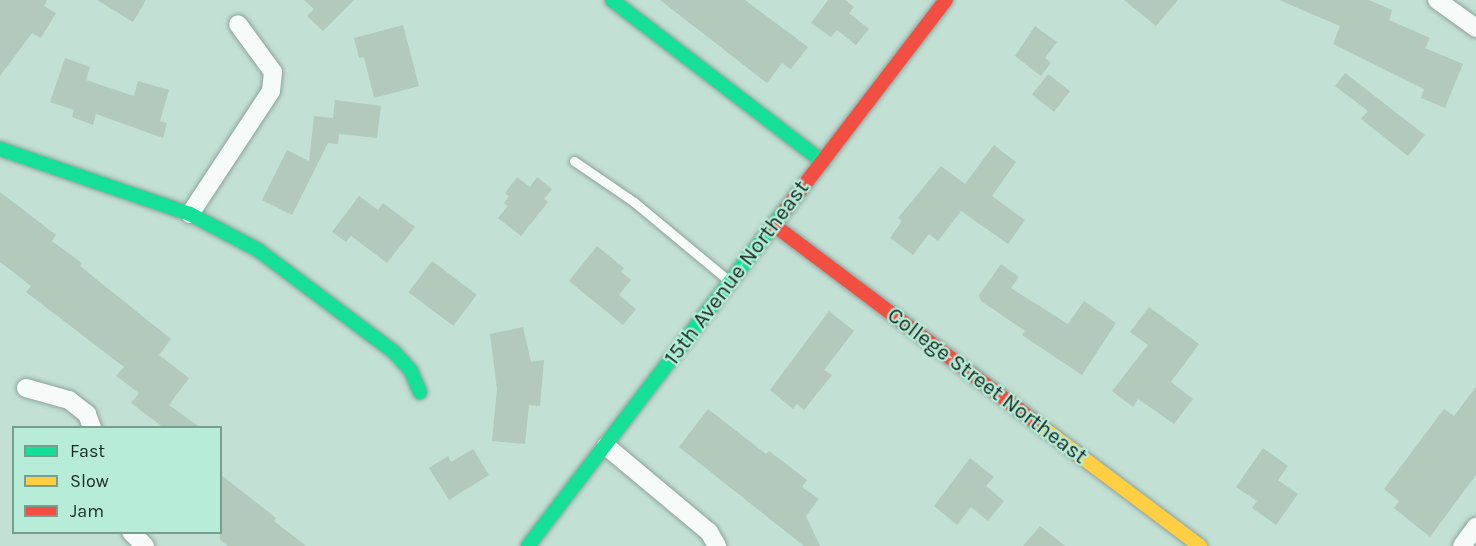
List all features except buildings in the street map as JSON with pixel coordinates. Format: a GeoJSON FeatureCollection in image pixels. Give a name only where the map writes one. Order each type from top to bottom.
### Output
{"type":"FeatureCollection","features":[{"type":"Feature","properties":{"kind":"street"},"geometry":{"type":"LineString","coordinates":[[612,0],[823,162]]}},
{"type":"Feature","properties":{"kind":"street","name":"15th Avenue Northeast"},"geometry":{"type":"LineString","coordinates":[[528,546],[946,0]]}},
{"type":"Feature","properties":{"kind":"street"},"geometry":{"type":"LineString","coordinates":[[1437,0],[1476,28]]}},
{"type":"Feature","properties":{"kind":"street"},"geometry":{"type":"LineString","coordinates":[[190,214],[271,91],[273,72],[238,24]]}},
{"type":"Feature","properties":{"kind":"street"},"geometry":{"type":"LineString","coordinates":[[0,149],[190,214],[258,250],[395,352],[411,371],[420,392]]}},
{"type":"Feature","properties":{"kind":"street","name":"College Street Northeast"},"geometry":{"type":"LineString","coordinates":[[774,225],[1200,546]]}},
{"type":"Feature","properties":{"kind":"street"},"geometry":{"type":"LineString","coordinates":[[26,388],[69,400],[87,414],[91,426]]}},
{"type":"Feature","properties":{"kind":"street"},"geometry":{"type":"LineString","coordinates":[[606,446],[709,532],[717,546]]}},
{"type":"Feature","properties":{"kind":"street"},"geometry":{"type":"LineString","coordinates":[[1462,546],[1476,527]]}},
{"type":"Feature","properties":{"kind":"street"},"geometry":{"type":"LineString","coordinates":[[133,534],[146,546]]}},
{"type":"Feature","properties":{"kind":"lane"},"geometry":{"type":"LineString","coordinates":[[574,161],[678,236],[730,283]]}},
{"type":"Feature","properties":{"kind":"traffic: fast"},"geometry":{"type":"LineString","coordinates":[[612,0],[823,162]]}},
{"type":"Feature","properties":{"kind":"traffic: fast"},"geometry":{"type":"LineString","coordinates":[[0,149],[190,214],[258,250],[395,353],[411,371],[420,392]]}},
{"type":"Feature","properties":{"kind":"traffic: fast"},"geometry":{"type":"LineString","coordinates":[[528,546],[786,209]]}},
{"type":"Feature","properties":{"kind":"traffic: slow"},"geometry":{"type":"LineString","coordinates":[[1038,424],[1200,546]]}},
{"type":"Feature","properties":{"kind":"traffic: jam"},"geometry":{"type":"LineString","coordinates":[[786,209],[946,0]]}},
{"type":"Feature","properties":{"kind":"traffic: jam"},"geometry":{"type":"LineString","coordinates":[[774,225],[1038,424]]}}]}
